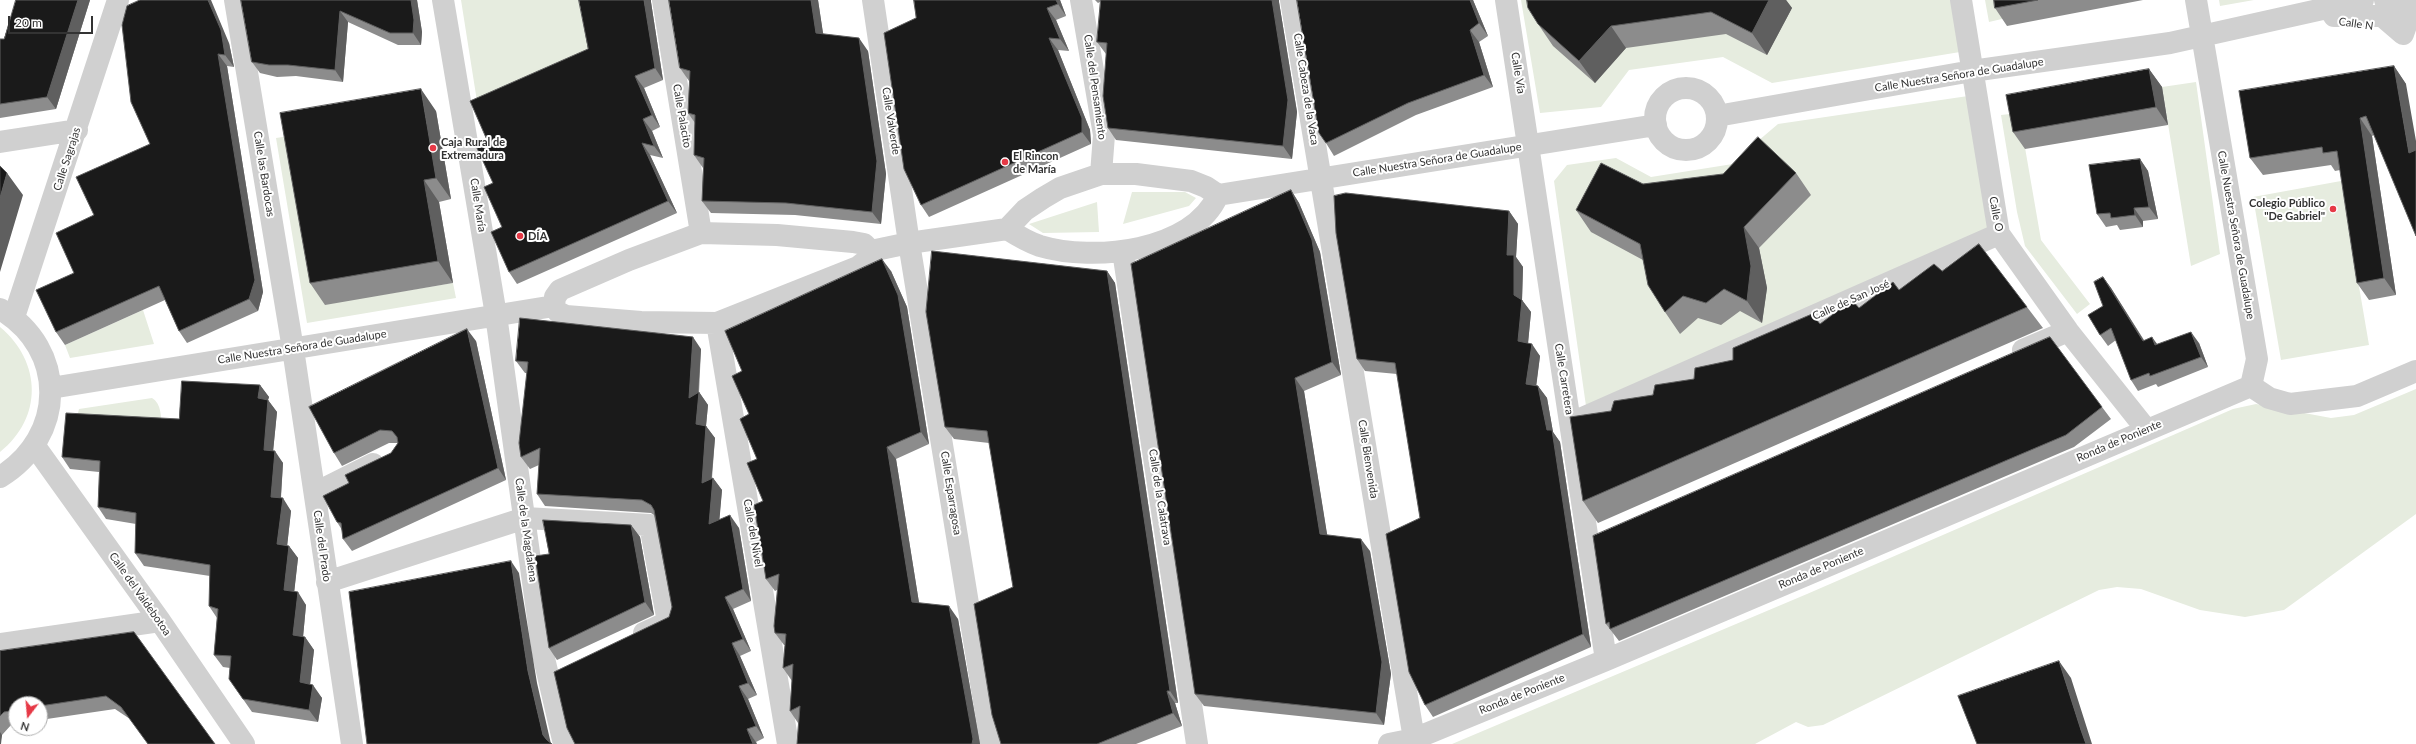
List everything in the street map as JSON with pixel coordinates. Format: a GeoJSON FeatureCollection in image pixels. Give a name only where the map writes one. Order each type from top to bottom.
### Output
{"type":"FeatureCollection","features":[{"type":"Feature","properties":{"kind":"street","name":"Calle Sagrajas"},"geometry":{"type":"LineString","coordinates":[[7,313],[77,130],[118,0]]}},
{"type":"Feature","properties":{"kind":"street","name":"Calle las Bardocas"},"geometry":{"type":"LineString","coordinates":[[235,0],[293,349]]}},
{"type":"Feature","properties":{"kind":"street","name":"Calle María"},"geometry":{"type":"LineString","coordinates":[[444,0],[496,315]]}},
{"type":"Feature","properties":{"kind":"street","name":"Calle Palacito"},"geometry":{"type":"LineString","coordinates":[[662,0],[701,233]]}},
{"type":"Feature","properties":{"kind":"street","name":"Calle Valverde"},"geometry":{"type":"LineString","coordinates":[[873,0],[909,243]]}},
{"type":"Feature","properties":{"kind":"street","name":"Calle del Pensamiento"},"geometry":{"type":"LineString","coordinates":[[1081,0],[1104,135],[1101,174]]}},
{"type":"Feature","properties":{"kind":"street","name":"Calle Cabeza de la Vaca"},"geometry":{"type":"LineString","coordinates":[[1291,0],[1321,179]]}},
{"type":"Feature","properties":{"kind":"street","name":"Calle Vía"},"geometry":{"type":"LineString","coordinates":[[1506,0],[1529,146]]}},
{"type":"Feature","properties":{"kind":"street","name":"Calle O"},"geometry":{"type":"LineString","coordinates":[[1961,0],[1999,234],[2068,331],[2146,429]]}},
{"type":"Feature","properties":{"kind":"street","name":"Calle Nuestra Señora de Guadalupe"},"geometry":{"type":"LineString","coordinates":[[2196,0],[2257,359],[2251,386]]}},
{"type":"Feature","properties":{"kind":"street","name":"Calle Nuestra Señora de Guadalupe"},"geometry":{"type":"LineString","coordinates":[[1717,116],[1972,71],[2162,44],[2363,0]]}},
{"type":"Feature","properties":{"kind":"street"},"geometry":{"type":"LineString","coordinates":[[2385,0],[2415,9],[2410,35]]}},
{"type":"Feature","properties":{"kind":"street","name":"Calle N"},"geometry":{"type":"LineString","coordinates":[[2294,16],[2380,28],[2410,35]]}},
{"type":"Feature","properties":{"kind":"street"},"geometry":{"type":"LineString","coordinates":[[1686,88],[1703,93],[1710,99],[1717,116],[1714,134],[1708,142],[1691,150],[1682,150],[1665,142],[1656,125],[1656,116],[1660,104],[1669,94],[1686,88]]}},
{"type":"Feature","properties":{"kind":"street","name":"Calle Nuestra Señora de Guadalupe"},"geometry":{"type":"LineString","coordinates":[[1218,195],[1656,125]]}},
{"type":"Feature","properties":{"kind":"street"},"geometry":{"type":"LineString","coordinates":[[0,142],[77,130]]}},
{"type":"Feature","properties":{"kind":"street","name":"Calle Carretera"},"geometry":{"type":"LineString","coordinates":[[1529,146],[1606,660]]}},
{"type":"Feature","properties":{"kind":"street"},"geometry":{"type":"LineString","coordinates":[[871,251],[909,243],[1007,229],[1025,210],[1060,188],[1101,174],[1136,174],[1191,181],[1206,187],[1218,195],[1213,208],[1202,220],[1184,232],[1123,251],[1092,253],[1040,246],[1023,239],[1007,229]]}},
{"type":"Feature","properties":{"kind":"street","name":"Calle Bienvenida"},"geometry":{"type":"LineString","coordinates":[[1321,179],[1414,739]]}},
{"type":"Feature","properties":{"kind":"street"},"geometry":{"type":"LineString","coordinates":[[701,233],[777,235],[854,242],[864,244],[871,251],[867,260],[858,267],[717,323],[642,322],[566,316],[558,312],[554,306],[555,297],[560,290],[629,260],[701,233]]}},
{"type":"Feature","properties":{"kind":"street","name":"Calle de San José"},"geometry":{"type":"LineString","coordinates":[[1571,423],[1999,234]]}},
{"type":"Feature","properties":{"kind":"street","name":"Calle Esparragosa"},"geometry":{"type":"LineString","coordinates":[[909,243],[991,744]]}},
{"type":"Feature","properties":{"kind":"street","name":"Calle de la Calatrava"},"geometry":{"type":"LineString","coordinates":[[1123,251],[1197,744]]}},
{"type":"Feature","properties":{"kind":"street","name":"Calle Nuestra Señora de Guadalupe"},"geometry":{"type":"LineString","coordinates":[[51,388],[554,306]]}},
{"type":"Feature","properties":{"kind":"street"},"geometry":{"type":"LineString","coordinates":[[0,477],[19,463],[34,445],[45,425],[50,407],[51,388],[48,368],[40,349],[29,331],[7,313]]}},
{"type":"Feature","properties":{"kind":"street","name":"Calle de la Magdalena"},"geometry":{"type":"LineString","coordinates":[[496,315],[548,678],[564,744]]}},
{"type":"Feature","properties":{"kind":"street","name":"Calle del Nivel"},"geometry":{"type":"LineString","coordinates":[[717,323],[788,744]]}},
{"type":"Feature","properties":{"kind":"street"},"geometry":{"type":"LineString","coordinates":[[2003,359],[2068,331]]}},
{"type":"Feature","properties":{"kind":"street","name":"Calle del Prado"},"geometry":{"type":"LineString","coordinates":[[293,349],[352,744]]}},
{"type":"Feature","properties":{"kind":"street"},"geometry":{"type":"LineString","coordinates":[[2251,386],[2269,398],[2290,404],[2357,396],[2416,371]]}},
{"type":"Feature","properties":{"kind":"street","name":"Ronda de Poniente"},"geometry":{"type":"LineString","coordinates":[[1389,744],[1414,739],[1606,660],[2146,429],[2251,386]]}},
{"type":"Feature","properties":{"kind":"street","name":"Calle del Valdebotoa"},"geometry":{"type":"LineString","coordinates":[[34,445],[160,621],[244,744]]}},
{"type":"Feature","properties":{"kind":"street"},"geometry":{"type":"LineString","coordinates":[[314,493],[394,454]]}},
{"type":"Feature","properties":{"kind":"street"},"geometry":{"type":"LineString","coordinates":[[328,582],[525,518],[650,525],[668,622],[626,642]]}},
{"type":"Feature","properties":{"kind":"street"},"geometry":{"type":"LineString","coordinates":[[1588,541],[1610,532]]}},
{"type":"Feature","properties":{"kind":"street"},"geometry":{"type":"LineString","coordinates":[[0,644],[160,621]]}},
{"type":"Feature","properties":{"kind":"street"},"geometry":{"type":"LineString","coordinates":[[548,678],[570,668]]}},
{"type":"Feature","properties":{"kind":"shaded area"},"geometry":{"type":"Polygon","coordinates":[[[461,0],[586,0],[597,61],[479,114],[461,0]]]}},
{"type":"Feature","properties":{"kind":"shaded area"},"geometry":{"type":"Polygon","coordinates":[[[1521,0],[1951,0],[1960,52],[1772,83],[1723,57],[1629,70],[1601,107],[1540,113],[1521,0]]]}},
{"type":"Feature","properties":{"kind":"shaded area"},"geometry":{"type":"Polygon","coordinates":[[[1985,0],[2002,0],[2006,18],[1989,22],[1985,0]]]}},
{"type":"Feature","properties":{"kind":"shaded area"},"geometry":{"type":"Polygon","coordinates":[[[2219,0],[2254,0],[2220,6],[2219,0]]]}},
{"type":"Feature","properties":{"kind":"shaded area"},"geometry":{"type":"Polygon","coordinates":[[[2196,82],[2220,254],[2191,266],[2162,87],[2196,82]]]}},
{"type":"Feature","properties":{"kind":"shaded area"},"geometry":{"type":"Polygon","coordinates":[[[1968,96],[1991,234],[1586,406],[1554,181],[1567,165],[1616,158],[1651,177],[1739,163],[1758,141],[1778,124],[1968,96]]]}},
{"type":"Feature","properties":{"kind":"shaded area"},"geometry":{"type":"Polygon","coordinates":[[[2019,113],[2041,240],[2090,304],[2077,314],[2025,246],[2017,212],[2001,115],[2019,113]]]}},
{"type":"Feature","properties":{"kind":"shaded area"},"geometry":{"type":"Polygon","coordinates":[[[296,135],[325,304],[453,283],[456,298],[307,323],[276,138],[296,135]]]}},
{"type":"Feature","properties":{"kind":"shaded area"},"geometry":{"type":"Polygon","coordinates":[[[2341,181],[2369,345],[2281,360],[2253,197],[2341,181]]]}},
{"type":"Feature","properties":{"kind":"shaded area"},"geometry":{"type":"Polygon","coordinates":[[[1132,192],[1185,192],[1196,198],[1189,206],[1123,224],[1132,192]]]}},
{"type":"Feature","properties":{"kind":"shaded area"},"geometry":{"type":"Polygon","coordinates":[[[1097,202],[1099,232],[1043,233],[1029,224],[1097,202]]]}},
{"type":"Feature","properties":{"kind":"shaded area"},"geometry":{"type":"Polygon","coordinates":[[[143,310],[154,344],[70,358],[65,345],[143,310]]]}},
{"type":"Feature","properties":{"kind":"shaded area"},"geometry":{"type":"Polygon","coordinates":[[[0,327],[14,341],[24,357],[30,373],[32,390],[30,407],[24,423],[14,438],[0,452],[0,327]]]}},
{"type":"Feature","properties":{"kind":"shaded area"},"geometry":{"type":"Polygon","coordinates":[[[2416,389],[2416,514],[2284,610],[2245,617],[2200,610],[2141,589],[2117,587],[2099,590],[1823,725],[1808,727],[1796,722],[1755,744],[1452,744],[1807,594],[2233,409],[2256,404],[2331,418],[2354,415],[2416,389]]]}},
{"type":"Feature","properties":{"kind":"shaded area"},"geometry":{"type":"Polygon","coordinates":[[[152,398],[158,404],[162,430],[75,425],[79,409],[152,398]]]}},
{"type":"Feature","properties":{"kind":"building"},"geometry":{"type":"Polygon","coordinates":[[[16,0],[78,0],[47,97],[0,104],[0,39],[4,39],[16,0]]]}},
{"type":"Feature","properties":{"kind":"building"},"geometry":{"type":"Polygon","coordinates":[[[140,0],[208,0],[221,30],[225,55],[218,54],[255,280],[249,299],[179,331],[159,286],[56,332],[36,290],[74,273],[56,233],[94,215],[76,177],[150,144],[131,102],[122,25],[127,6],[140,0]]]}},
{"type":"Feature","properties":{"kind":"building"},"geometry":{"type":"Polygon","coordinates":[[[241,0],[411,0],[414,20],[413,33],[390,33],[340,11],[335,70],[288,65],[269,65],[252,62],[241,0]]]}},
{"type":"Feature","properties":{"kind":"building"},"geometry":{"type":"Polygon","coordinates":[[[579,0],[644,0],[655,68],[635,76],[652,115],[643,119],[654,146],[642,143],[668,201],[509,272],[491,232],[502,227],[484,187],[493,183],[476,146],[487,140],[470,101],[588,49],[579,0]]]}},
{"type":"Feature","properties":{"kind":"building"},"geometry":{"type":"Polygon","coordinates":[[[669,0],[811,0],[816,33],[859,38],[877,161],[872,212],[786,203],[702,201],[704,158],[694,155],[695,115],[688,113],[690,71],[680,68],[669,0]]]}},
{"type":"Feature","properties":{"kind":"building"},"geometry":{"type":"Polygon","coordinates":[[[914,0],[1056,0],[1058,4],[1047,8],[1060,39],[1049,38],[1082,118],[1082,132],[921,205],[904,169],[884,33],[916,18],[914,0]]]}},
{"type":"Feature","properties":{"kind":"building"},"geometry":{"type":"Polygon","coordinates":[[[1101,0],[1272,0],[1288,100],[1283,146],[1108,128],[1103,96],[1107,43],[1097,42],[1101,0]]]}},
{"type":"Feature","properties":{"kind":"building"},"geometry":{"type":"Polygon","coordinates":[[[1297,0],[1470,0],[1479,23],[1470,30],[1484,75],[1408,103],[1326,143],[1319,133],[1297,0]]]}},
{"type":"Feature","properties":{"kind":"building"},"geometry":{"type":"Polygon","coordinates":[[[1527,0],[1769,0],[1752,33],[1711,12],[1611,26],[1579,61],[1538,24],[1528,8],[1527,0]]]}},
{"type":"Feature","properties":{"kind":"building"},"geometry":{"type":"Polygon","coordinates":[[[1994,0],[2038,0],[1995,8],[1994,0]]]}},
{"type":"Feature","properties":{"kind":"building"},"geometry":{"type":"Polygon","coordinates":[[[2394,66],[2409,153],[2416,150],[2416,236],[2366,116],[2360,118],[2384,278],[2357,283],[2337,151],[2323,153],[2322,147],[2250,158],[2239,91],[2394,66]]]}},
{"type":"Feature","properties":{"kind":"building"},"geometry":{"type":"Polygon","coordinates":[[[2149,69],[2156,107],[2013,132],[2006,95],[2149,69]]]}},
{"type":"Feature","properties":{"kind":"building"},"geometry":{"type":"Polygon","coordinates":[[[421,89],[436,178],[424,180],[438,261],[310,283],[280,113],[421,89]]]}},
{"type":"Feature","properties":{"kind":"building"},"geometry":{"type":"Polygon","coordinates":[[[1758,137],[1796,173],[1744,227],[1751,266],[1747,301],[1724,289],[1706,303],[1683,296],[1665,312],[1648,285],[1640,244],[1576,210],[1601,163],[1643,184],[1723,174],[1758,137]]]}},
{"type":"Feature","properties":{"kind":"building"},"geometry":{"type":"Polygon","coordinates":[[[2140,159],[2149,207],[2134,208],[2135,215],[2111,218],[2110,213],[2097,214],[2089,165],[2140,159]]]}},
{"type":"Feature","properties":{"kind":"building"},"geometry":{"type":"Polygon","coordinates":[[[0,166],[7,173],[0,198],[0,166]]]}},
{"type":"Feature","properties":{"kind":"building"},"geometry":{"type":"Polygon","coordinates":[[[1291,190],[1312,240],[1332,362],[1295,378],[1320,534],[1361,539],[1382,662],[1376,713],[1195,694],[1131,264],[1291,190]]]}},
{"type":"Feature","properties":{"kind":"building"},"geometry":{"type":"Polygon","coordinates":[[[1346,193],[1509,211],[1507,255],[1514,255],[1514,295],[1522,300],[1518,341],[1532,344],[1526,384],[1538,386],[1547,430],[1552,430],[1583,634],[1425,705],[1409,672],[1386,534],[1420,518],[1395,363],[1357,359],[1336,233],[1334,196],[1346,193]]]}},
{"type":"Feature","properties":{"kind":"building"},"geometry":{"type":"Polygon","coordinates":[[[1979,244],[2027,307],[1583,501],[1570,417],[1611,411],[1614,401],[1653,395],[1655,385],[1694,379],[1695,368],[1733,360],[1733,348],[1812,314],[1820,324],[1852,300],[1859,308],[1893,282],[1899,290],[1934,264],[1942,271],[1979,244]]]}},
{"type":"Feature","properties":{"kind":"building"},"geometry":{"type":"Polygon","coordinates":[[[932,251],[1107,271],[1170,691],[1167,691],[1173,713],[1097,744],[1001,744],[992,715],[974,604],[1013,587],[987,431],[945,427],[926,312],[932,251]]]}},
{"type":"Feature","properties":{"kind":"building"},"geometry":{"type":"Polygon","coordinates":[[[882,259],[898,295],[921,432],[887,447],[912,602],[949,606],[973,739],[972,744],[797,744],[800,706],[790,711],[793,664],[783,668],[786,634],[775,633],[774,626],[779,574],[766,579],[754,505],[763,501],[747,463],[757,459],[740,419],[749,414],[732,376],[742,371],[725,331],[882,259]]]}},
{"type":"Feature","properties":{"kind":"building"},"geometry":{"type":"Polygon","coordinates":[[[2103,277],[2143,341],[2152,337],[2155,345],[2191,332],[2201,357],[2150,376],[2149,373],[2131,380],[2111,328],[2100,335],[2088,315],[2103,306],[2094,282],[2103,277]]]}},
{"type":"Feature","properties":{"kind":"building"},"geometry":{"type":"Polygon","coordinates":[[[520,318],[693,337],[689,398],[699,392],[696,424],[706,426],[702,483],[713,478],[709,524],[730,515],[743,589],[725,597],[743,639],[732,643],[748,683],[739,686],[756,726],[747,729],[753,744],[575,744],[567,728],[554,672],[669,617],[672,607],[654,510],[651,505],[642,500],[537,494],[540,448],[521,457],[519,443],[528,362],[516,361],[520,318]]]}},
{"type":"Feature","properties":{"kind":"building"},"geometry":{"type":"Polygon","coordinates":[[[467,329],[498,468],[343,539],[341,523],[337,522],[323,496],[349,483],[345,475],[391,453],[398,443],[397,437],[392,431],[380,430],[334,453],[309,407],[467,329]]]}},
{"type":"Feature","properties":{"kind":"building"},"geometry":{"type":"Polygon","coordinates":[[[2050,337],[2102,407],[2066,435],[1610,629],[1609,622],[1606,624],[1593,536],[2050,337]]]}},
{"type":"Feature","properties":{"kind":"building"},"geometry":{"type":"Polygon","coordinates":[[[182,381],[260,385],[258,398],[268,400],[264,450],[275,451],[271,497],[283,498],[277,544],[289,546],[284,590],[298,592],[293,635],[305,637],[300,682],[313,685],[309,710],[243,699],[229,679],[231,656],[214,655],[218,609],[209,606],[210,565],[135,553],[136,513],[98,507],[100,461],[62,457],[66,413],[179,419],[182,381]]]}},
{"type":"Feature","properties":{"kind":"building"},"geometry":{"type":"Polygon","coordinates":[[[543,520],[631,525],[645,602],[549,648],[535,556],[549,554],[543,520]]]}},
{"type":"Feature","properties":{"kind":"building"},"geometry":{"type":"Polygon","coordinates":[[[511,561],[528,671],[543,735],[552,744],[367,744],[349,592],[511,561]]]}},
{"type":"Feature","properties":{"kind":"building"},"geometry":{"type":"Polygon","coordinates":[[[134,632],[215,744],[148,744],[121,707],[106,696],[48,705],[48,696],[8,696],[8,711],[4,712],[0,716],[0,651],[134,632]]]}},
{"type":"Feature","properties":{"kind":"building"},"geometry":{"type":"Polygon","coordinates":[[[2059,661],[2086,744],[1977,744],[1958,696],[2059,661]]]}},
{"type":"Feature","properties":{"kind":"place","name":"Caja Rural de Extremadura"},"geometry":{"type":"Point","coordinates":[433,148]}},
{"type":"Feature","properties":{"kind":"place","name":"El Rincon de María"},"geometry":{"type":"Point","coordinates":[1005,162]}},
{"type":"Feature","properties":{"kind":"place","name":"Colegio Público \"De Gabriel\""},"geometry":{"type":"Point","coordinates":[2333,209]}},
{"type":"Feature","properties":{"kind":"place","name":"DÍA"},"geometry":{"type":"Point","coordinates":[520,236]}}]}
